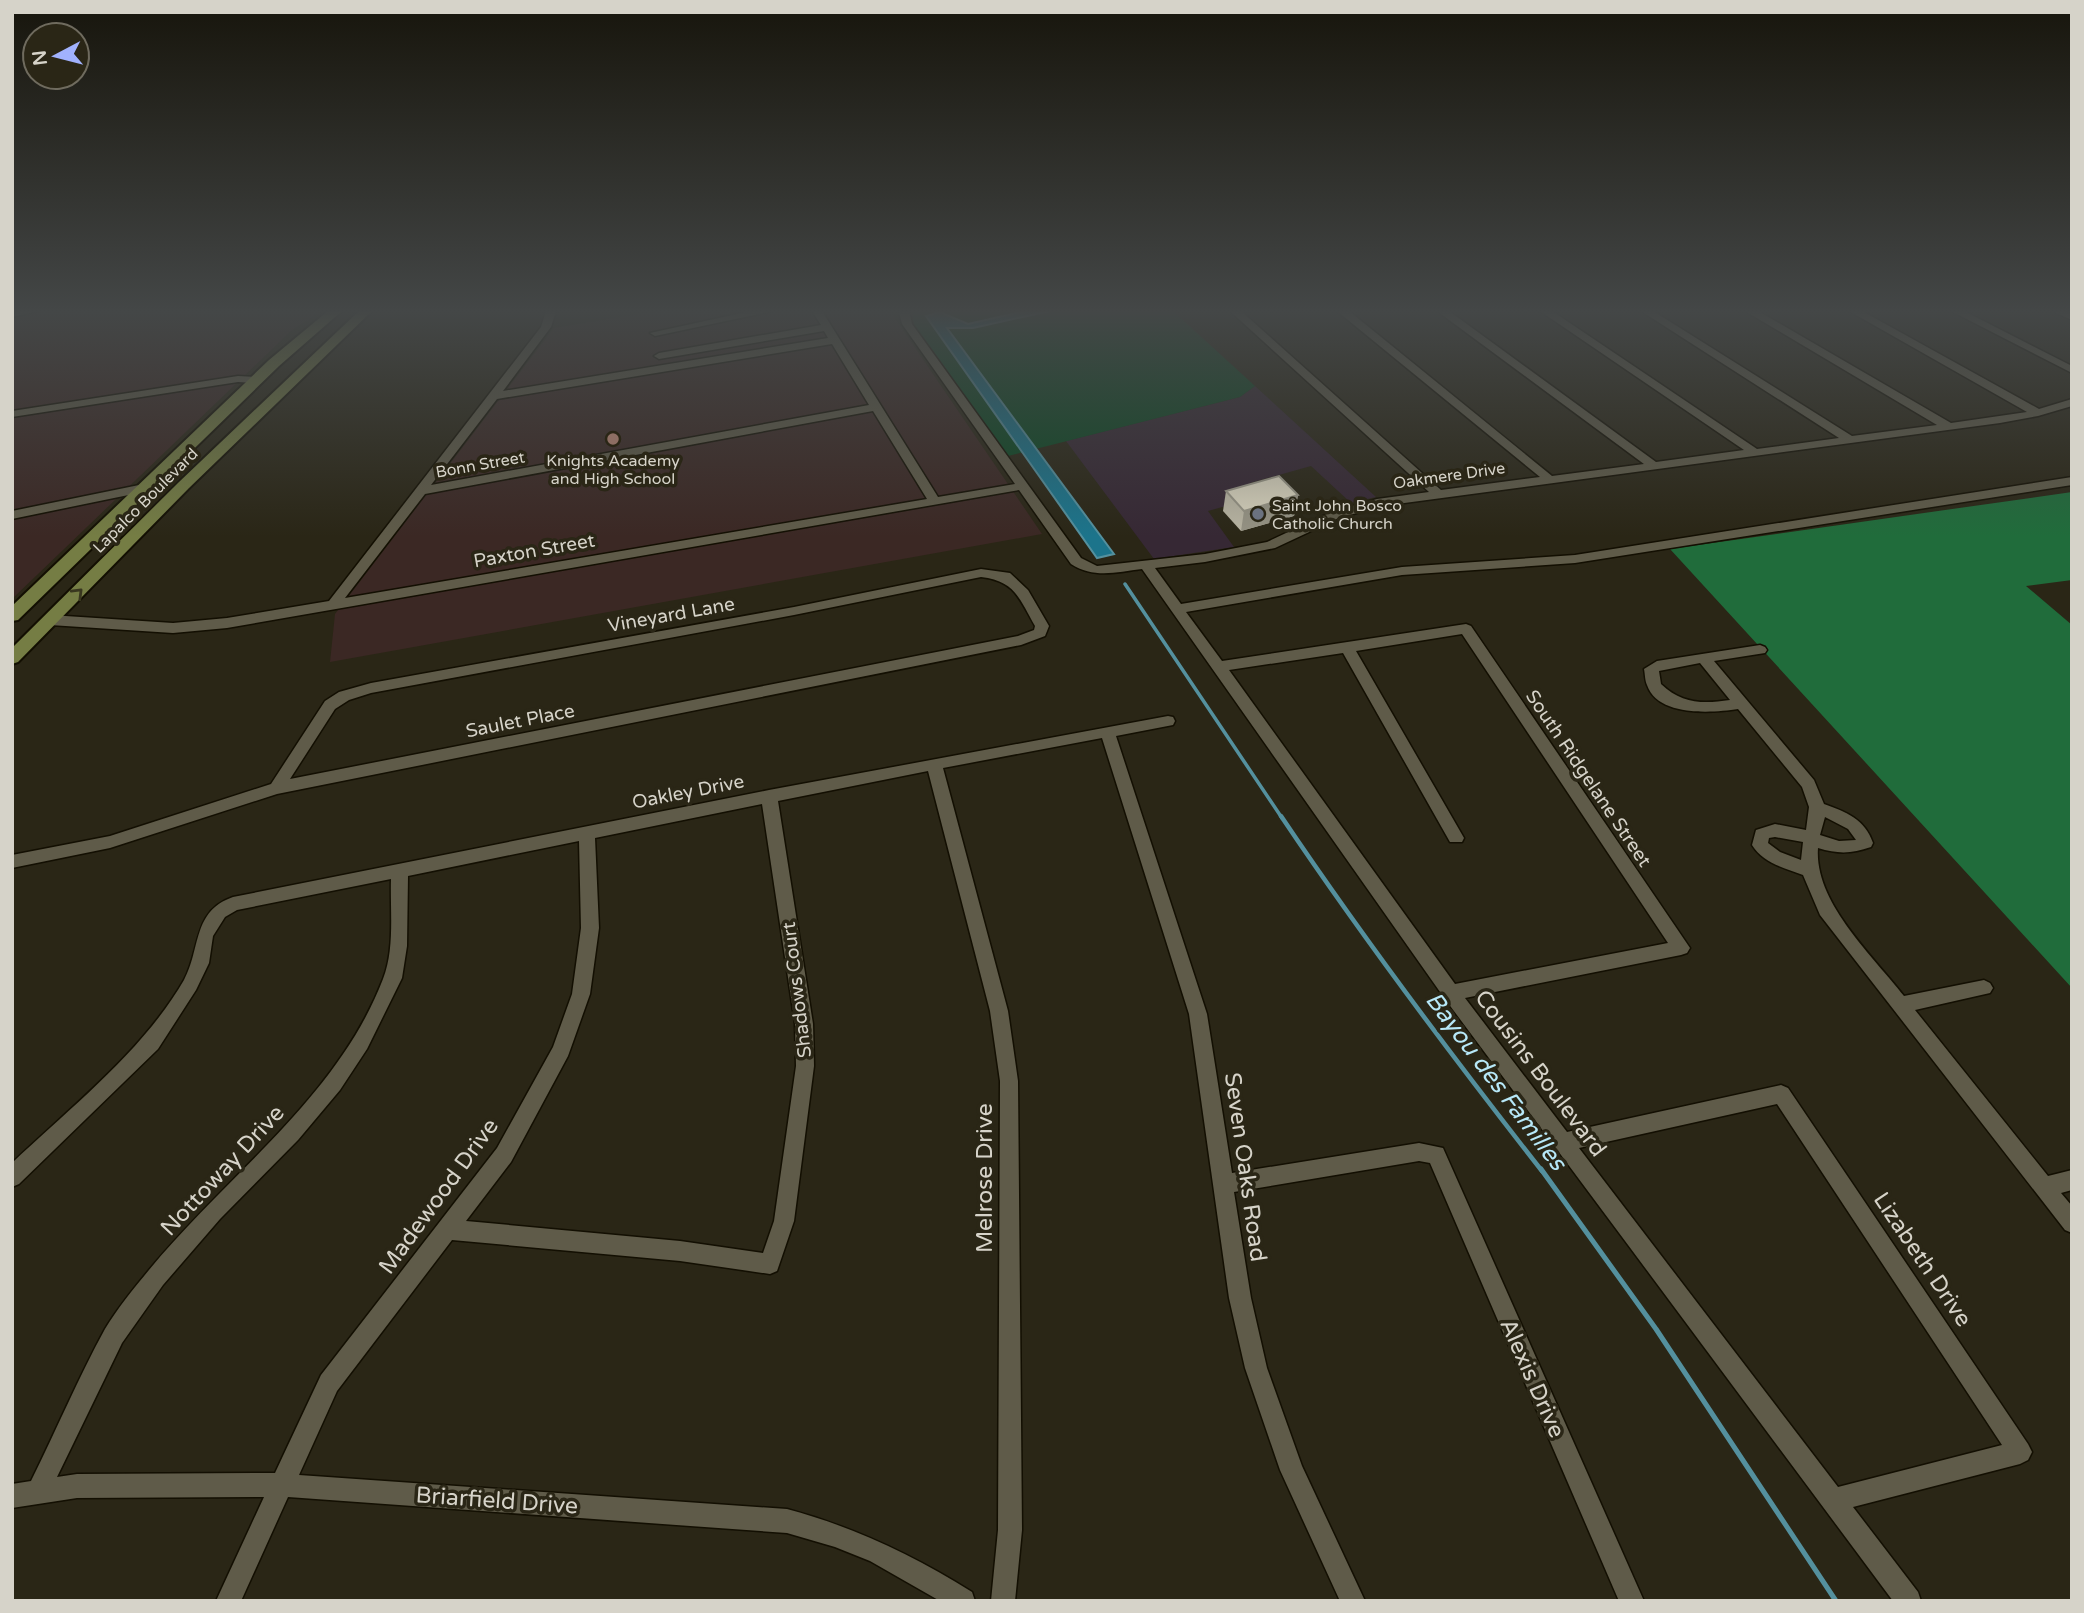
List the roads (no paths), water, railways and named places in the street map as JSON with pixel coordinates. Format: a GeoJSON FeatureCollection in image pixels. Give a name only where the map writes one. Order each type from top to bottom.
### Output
{"type":"FeatureCollection","features":[{"type":"Feature","properties":{"kind":"main road","name":"Lapalco Boulevard"},"geometry":{"type":"LineString","coordinates":[[12,616],[250,386]]}},
{"type":"Feature","properties":{"kind":"main road"},"geometry":{"type":"LineString","coordinates":[[262,386],[258,393],[279,392]]}},
{"type":"Feature","properties":{"kind":"main road","name":"Lapalco Boulevard"},"geometry":{"type":"LineString","coordinates":[[12,658],[285,386]]}},
{"type":"Feature","properties":{"kind":"main road"},"geometry":{"type":"LineString","coordinates":[[222,413],[238,407],[250,409],[231,430],[222,449]]}},
{"type":"Feature","properties":{"kind":"main road"},"geometry":{"type":"LineString","coordinates":[[12,628],[35,621],[50,620]]}},
{"type":"Feature","properties":{"kind":"street"},"geometry":{"type":"LineString","coordinates":[[12,414],[196,386]]}},
{"type":"Feature","properties":{"kind":"street"},"geometry":{"type":"LineString","coordinates":[[333,605],[500,386]]}},
{"type":"Feature","properties":{"kind":"street"},"geometry":{"type":"LineString","coordinates":[[493,396],[552,386]]}},
{"type":"Feature","properties":{"kind":"street"},"geometry":{"type":"LineString","coordinates":[[864,386],[934,500]]}},
{"type":"Feature","properties":{"kind":"street","name":"Oakmere Drive"},"geometry":{"type":"LineString","coordinates":[[953,386],[1082,566],[1097,570],[1205,558],[1270,545],[1351,509],[1438,494],[1949,428],[2038,413],[2072,402]]}},
{"type":"Feature","properties":{"kind":"street"},"geometry":{"type":"LineString","coordinates":[[1318,386],[1438,494]]}},
{"type":"Feature","properties":{"kind":"street"},"geometry":{"type":"LineString","coordinates":[[1435,386],[1549,479]]}},
{"type":"Feature","properties":{"kind":"street"},"geometry":{"type":"LineString","coordinates":[[1544,386],[1653,466]]}},
{"type":"Feature","properties":{"kind":"street"},"geometry":{"type":"LineString","coordinates":[[1657,386],[1754,452]]}},
{"type":"Feature","properties":{"kind":"street"},"geometry":{"type":"LineString","coordinates":[[1765,386],[1850,440]]}},
{"type":"Feature","properties":{"kind":"street"},"geometry":{"type":"LineString","coordinates":[[1878,386],[1949,428]]}},
{"type":"Feature","properties":{"kind":"street"},"geometry":{"type":"LineString","coordinates":[[1990,386],[2038,413]]}},
{"type":"Feature","properties":{"kind":"street","name":"Bonn Street"},"geometry":{"type":"LineString","coordinates":[[419,491],[877,407]]}},
{"type":"Feature","properties":{"kind":"street"},"geometry":{"type":"LineString","coordinates":[[1178,609],[1402,572],[1575,559],[2072,481]]}},
{"type":"Feature","properties":{"kind":"street","name":"Paxton Street"},"geometry":{"type":"LineString","coordinates":[[50,620],[173,628],[227,623],[1023,486]]}},
{"type":"Feature","properties":{"kind":"street"},"geometry":{"type":"LineString","coordinates":[[12,516],[57,504],[144,488]]}},
{"type":"Feature","properties":{"kind":"street"},"geometry":{"type":"LineString","coordinates":[[12,516],[103,506],[120,512]]}},
{"type":"Feature","properties":{"kind":"street","name":"Cousins Boulevard"},"geometry":{"type":"LineString","coordinates":[[1146,565],[1451,993],[1909,1601]]}},
{"type":"Feature","properties":{"kind":"street","name":"Vineyard Lane"},"geometry":{"type":"LineString","coordinates":[[276,788],[330,705],[344,696],[371,688],[794,611],[981,573],[1006,576],[1023,593],[1042,626],[1040,633]]}},
{"type":"Feature","properties":{"kind":"street","name":"South Ridgelane Street"},"geometry":{"type":"LineString","coordinates":[[1347,647],[1466,629],[1681,948],[1451,993]]}},
{"type":"Feature","properties":{"kind":"street","name":"Saulet Place"},"geometry":{"type":"LineString","coordinates":[[12,862],[110,842],[276,788],[1021,640],[1040,633]]}},
{"type":"Feature","properties":{"kind":"street"},"geometry":{"type":"LineString","coordinates":[[1218,667],[1347,647],[1456,838]]}},
{"type":"Feature","properties":{"kind":"street"},"geometry":{"type":"LineString","coordinates":[[1743,704],[1699,709],[1674,703],[1654,686],[1651,669],[1662,664],[1760,650]]}},
{"type":"Feature","properties":{"kind":"street"},"geometry":{"type":"LineString","coordinates":[[1704,659],[1804,776],[1819,808],[1809,854],[1809,870],[1826,910],[2072,1223]]}},
{"type":"Feature","properties":{"kind":"street","name":"Oakley Drive"},"geometry":{"type":"LineString","coordinates":[[12,1177],[150,1043],[190,985],[200,962],[205,934],[219,912],[233,904],[769,796],[1168,722]]}},
{"type":"Feature","properties":{"kind":"street","name":"Seven Oaks Road"},"geometry":{"type":"LineString","coordinates":[[1108,733],[1198,1014],[1240,1298],[1256,1368],[1292,1470],[1353,1601]]}},
{"type":"Feature","properties":{"kind":"street","name":"Melrose Drive"},"geometry":{"type":"LineString","coordinates":[[934,764],[999,1011],[1009,1081],[1010,1530],[1003,1601]]}},
{"type":"Feature","properties":{"kind":"street","name":"Shadows Court"},"geometry":{"type":"LineString","coordinates":[[445,1229],[680,1251],[770,1264],[784,1221],[804,1066],[804,1024],[769,796]]}},
{"type":"Feature","properties":{"kind":"street"},"geometry":{"type":"LineString","coordinates":[[1809,870],[1774,857],[1760,845],[1762,834],[1772,829],[1788,830],[1813,840],[1854,850],[1865,844],[1863,832],[1848,820],[1819,808]]}},
{"type":"Feature","properties":{"kind":"street","name":"Madewood Drive"},"geometry":{"type":"LineString","coordinates":[[228,1601],[329,1383],[504,1155],[561,1050],[581,994],[590,928],[587,833]]}},
{"type":"Feature","properties":{"kind":"street","name":"Nottoway Drive"},"geometry":{"type":"LineString","coordinates":[[38,1492],[114,1335],[156,1278],[213,1212],[290,1133],[333,1084],[360,1043],[393,978],[398,946],[400,871]]}},
{"type":"Feature","properties":{"kind":"street"},"geometry":{"type":"LineString","coordinates":[[1899,1005],[1984,988]]}},
{"type":"Feature","properties":{"kind":"street","name":"Lizabeth Drive"},"geometry":{"type":"LineString","coordinates":[[1562,1142],[1782,1094],[2020,1452],[1833,1500]]}},
{"type":"Feature","properties":{"kind":"street","name":"Alexis Drive"},"geometry":{"type":"LineString","coordinates":[[1225,1184],[1419,1152],[1436,1155],[1632,1601]]}},
{"type":"Feature","properties":{"kind":"street"},"geometry":{"type":"LineString","coordinates":[[2044,1187],[2072,1180]]}},
{"type":"Feature","properties":{"kind":"street","name":"Briarfield Drive"},"geometry":{"type":"LineString","coordinates":[[12,1496],[77,1486],[280,1485],[787,1521],[832,1532],[889,1555],[963,1601]]}},
{"type":"Feature","properties":{"kind":"water"},"geometry":{"type":"Polygon","coordinates":[[[976,386],[990,386],[1114,554],[1097,558],[976,386]]]}},
{"type":"Feature","properties":{"kind":"waterway","name":"Bayou des Familles"},"geometry":{"type":"LineString","coordinates":[[1125,584],[1282,818]]}},
{"type":"Feature","properties":{"kind":"waterway","name":"Bayou des Familles"},"geometry":{"type":"LineString","coordinates":[[1281,816],[1408,996],[1542,1171]]}},
{"type":"Feature","properties":{"kind":"waterway","name":"Bayou des Familles"},"geometry":{"type":"LineString","coordinates":[[1541,1169],[1656,1329],[1836,1601]]}},
{"type":"Feature","properties":{"kind":"place","name":"Knights Academy and High School"},"geometry":{"type":"Point","coordinates":[613,439]}},
{"type":"Feature","properties":{"kind":"place","name":"Saint John Bosco Catholic Church"},"geometry":{"type":"Point","coordinates":[1258,514]}}]}
